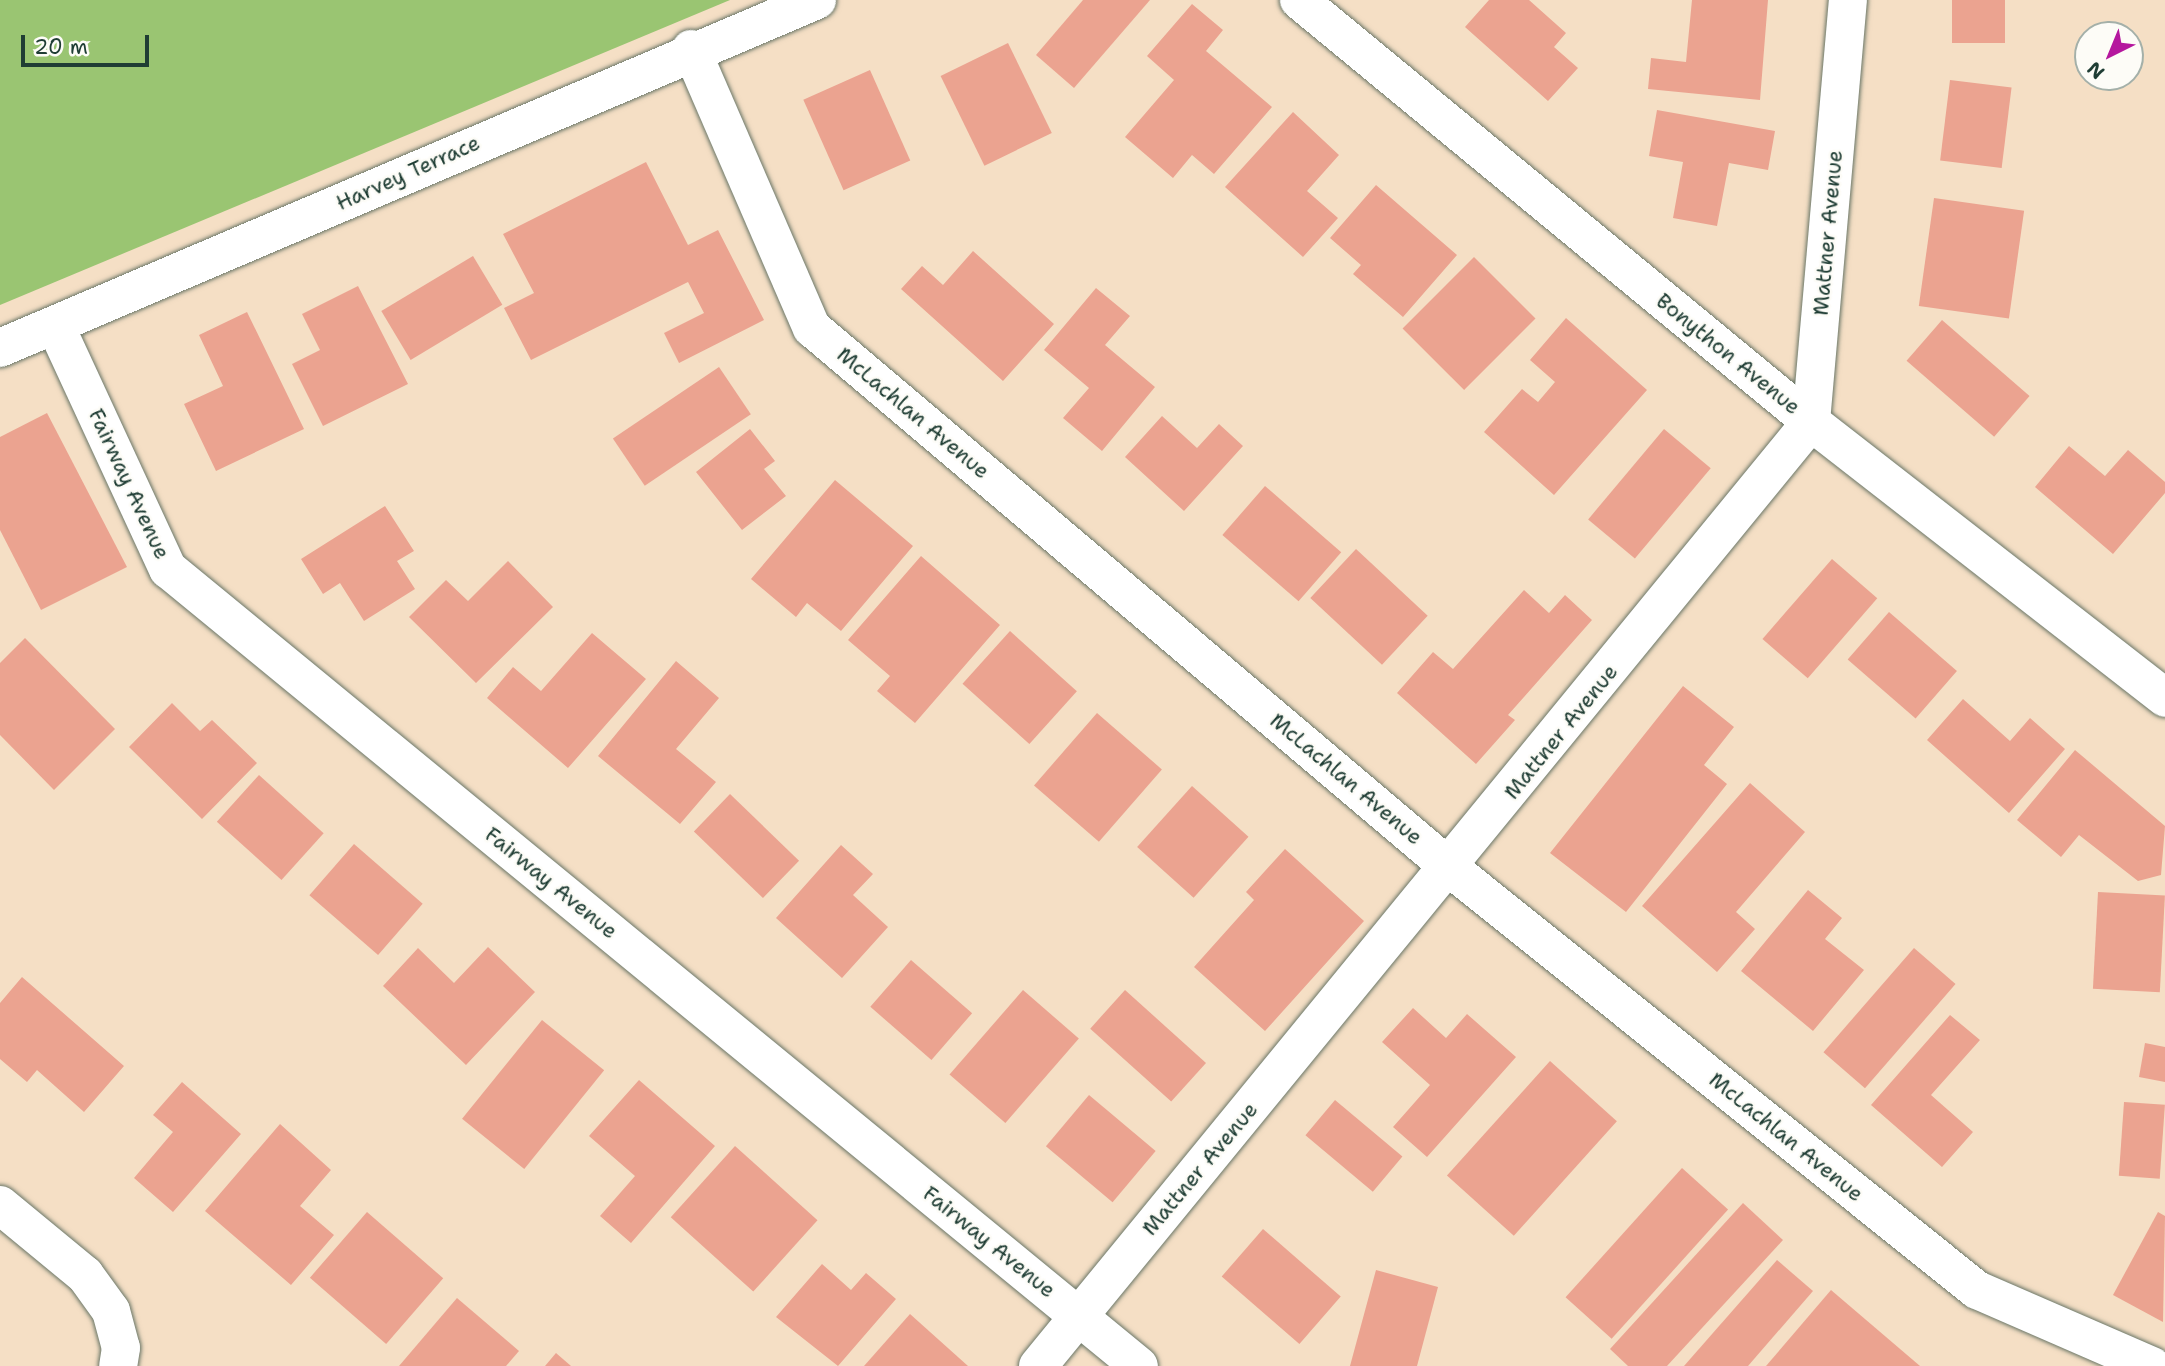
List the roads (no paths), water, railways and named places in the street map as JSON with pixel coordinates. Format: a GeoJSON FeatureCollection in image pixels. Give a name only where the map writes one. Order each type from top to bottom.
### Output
{"type":"FeatureCollection","features":[{"type":"Feature","properties":{"kind":"street","name":"Harvey Terrace"},"geometry":{"type":"LineString","coordinates":[[0,348],[56,327],[691,50],[817,0]]}},
{"type":"Feature","properties":{"kind":"street","name":"Mattner Avenue"},"geometry":{"type":"LineString","coordinates":[[1038,1366],[1450,868],[1811,422],[1848,0]]}},
{"type":"Feature","properties":{"kind":"street","name":"Bonython Avenue"},"geometry":{"type":"LineString","coordinates":[[1316,7],[1811,422],[2165,698]]}},
{"type":"Feature","properties":{"kind":"street","name":"McLachlan Avenue"},"geometry":{"type":"LineString","coordinates":[[691,50],[812,328],[1450,868],[1977,1290],[2152,1366]]}},
{"type":"Feature","properties":{"kind":"street","name":"Fairway Avenue"},"geometry":{"type":"LineString","coordinates":[[56,327],[168,569],[1139,1366]]}},
{"type":"Feature","properties":{"kind":"street"},"geometry":{"type":"LineString","coordinates":[[0,1205],[85,1275],[111,1311],[121,1349],[118,1366]]}}]}
